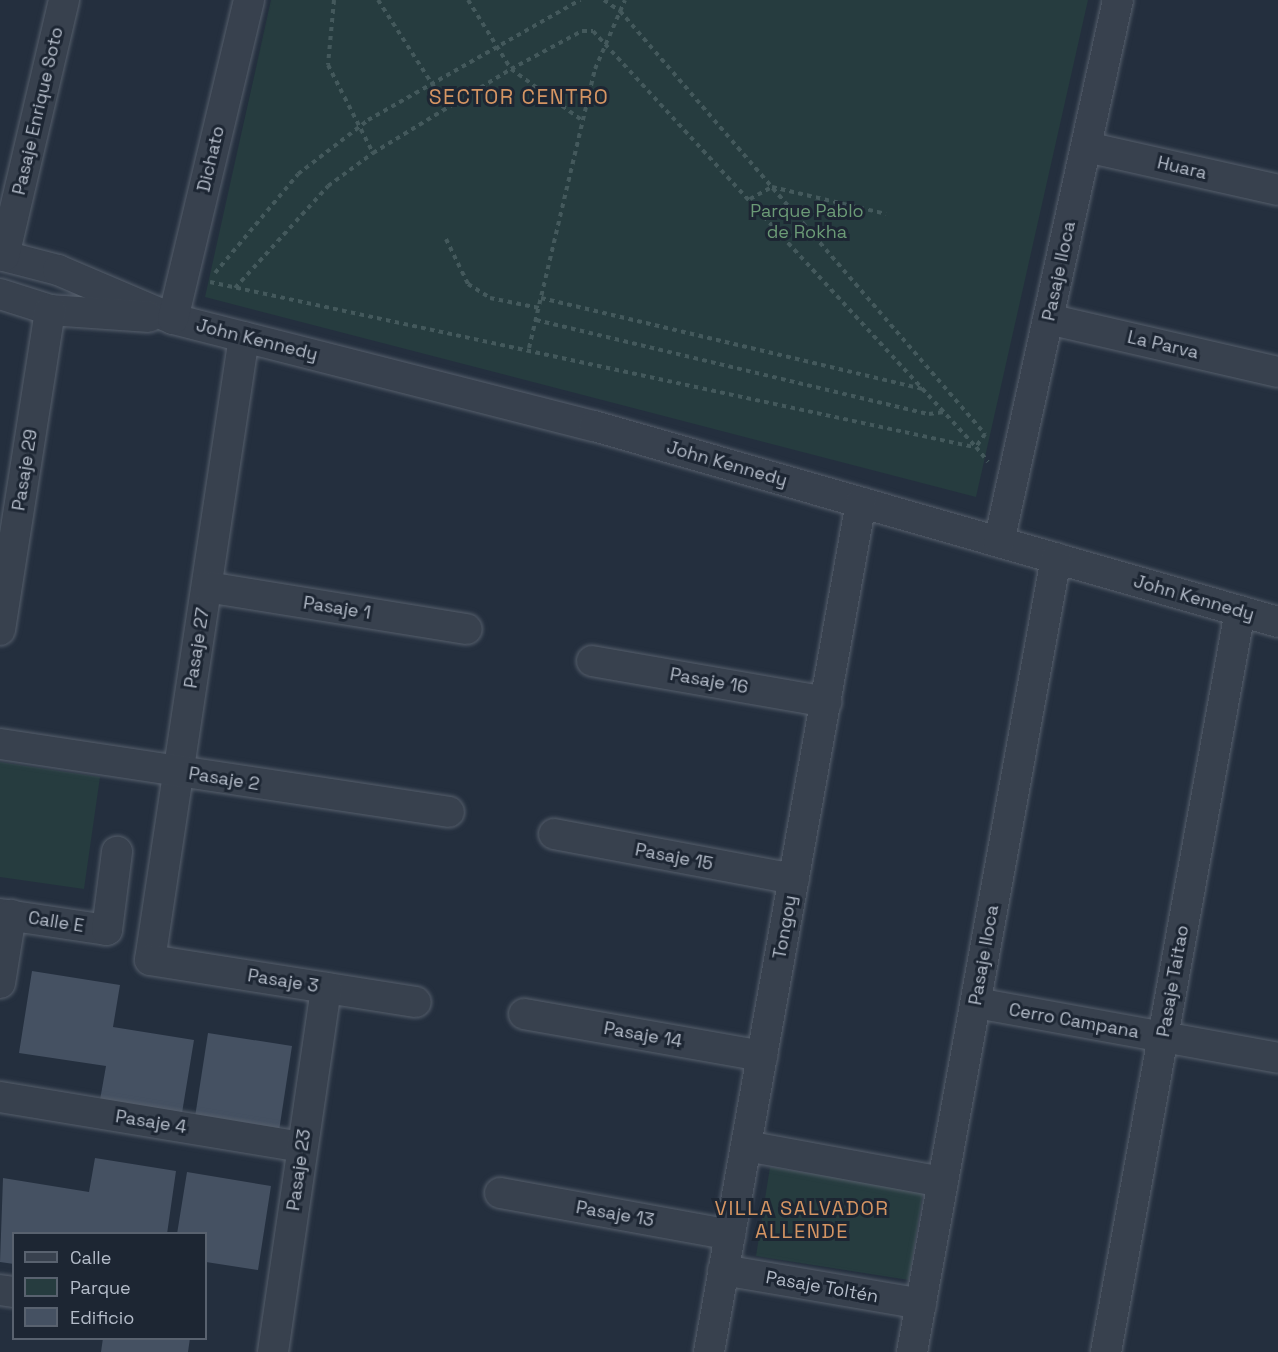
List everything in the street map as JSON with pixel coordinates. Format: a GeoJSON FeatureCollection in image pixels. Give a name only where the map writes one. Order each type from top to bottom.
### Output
{"type":"FeatureCollection","features":[{"type":"Feature","properties":{"kind":"street","name":"Pasaje Enrique Soto"},"geometry":{"type":"LineString","coordinates":[[2,256],[64,0]]}},
{"type":"Feature","properties":{"kind":"street","name":"Dichato"},"geometry":{"type":"LineString","coordinates":[[173,319],[195,279],[249,0]]}},
{"type":"Feature","properties":{"kind":"street","name":"Pasaje Iloca"},"geometry":{"type":"LineString","coordinates":[[999,542],[1118,0]]}},
{"type":"Feature","properties":{"kind":"street","name":"Huara"},"geometry":{"type":"LineString","coordinates":[[1086,147],[1278,190]]}},
{"type":"Feature","properties":{"kind":"street","name":"John Kennedy"},"geometry":{"type":"LineString","coordinates":[[2,256],[58,270],[173,319]]}},
{"type":"Feature","properties":{"kind":"street","name":"John Kennedy"},"geometry":{"type":"LineString","coordinates":[[0,294],[50,310],[173,319],[538,410],[1278,622]]}},
{"type":"Feature","properties":{"kind":"street","name":"Pasaje 29"},"geometry":{"type":"LineString","coordinates":[[0,630],[50,310]]}},
{"type":"Feature","properties":{"kind":"street","name":"La Parva"},"geometry":{"type":"LineString","coordinates":[[1048,319],[1278,372]]}},
{"type":"Feature","properties":{"kind":"street","name":"Pasaje 27"},"geometry":{"type":"LineString","coordinates":[[150,960],[244,336]]}},
{"type":"Feature","properties":{"kind":"street","name":"Tongoy"},"geometry":{"type":"LineString","coordinates":[[709,1352],[861,502]]}},
{"type":"Feature","properties":{"kind":"street","name":"Pasaje Iloca"},"geometry":{"type":"LineString","coordinates":[[912,1352],[1056,558]]}},
{"type":"Feature","properties":{"kind":"street","name":"Pasaje 1"},"geometry":{"type":"LineString","coordinates":[[207,586],[467,629]]}},
{"type":"Feature","properties":{"kind":"street","name":"Pasaje Taitao"},"geometry":{"type":"LineString","coordinates":[[1106,1352],[1240,611]]}},
{"type":"Feature","properties":{"kind":"street","name":"Pasaje 16"},"geometry":{"type":"LineString","coordinates":[[592,661],[825,702]]}},
{"type":"Feature","properties":{"kind":"street","name":"Pasaje 2"},"geometry":{"type":"LineString","coordinates":[[0,744],[449,812]]}},
{"type":"Feature","properties":{"kind":"street","name":"Pasaje 15"},"geometry":{"type":"LineString","coordinates":[[554,834],[794,879]]}},
{"type":"Feature","properties":{"kind":"street","name":"Calle E"},"geometry":{"type":"LineString","coordinates":[[6,914],[107,930],[117,852]]}},
{"type":"Feature","properties":{"kind":"street"},"geometry":{"type":"LineString","coordinates":[[0,983],[6,914]]}},
{"type":"Feature","properties":{"kind":"street","name":"Pasaje 3"},"geometry":{"type":"LineString","coordinates":[[150,960],[416,1002]]}},
{"type":"Feature","properties":{"kind":"street","name":"Pasaje 23"},"geometry":{"type":"LineString","coordinates":[[273,1352],[326,988]]}},
{"type":"Feature","properties":{"kind":"street","name":"Cerro Campana"},"geometry":{"type":"LineString","coordinates":[[975,1003],[1278,1058]]}},
{"type":"Feature","properties":{"kind":"street","name":"Pasaje 14"},"geometry":{"type":"LineString","coordinates":[[524,1014],[762,1056]]}},
{"type":"Feature","properties":{"kind":"street","name":"Pasaje 4"},"geometry":{"type":"LineString","coordinates":[[0,1097],[302,1147]]}},
{"type":"Feature","properties":{"kind":"street"},"geometry":{"type":"LineString","coordinates":[[746,1146],[943,1182]]}},
{"type":"Feature","properties":{"kind":"street","name":"Pasaje 13"},"geometry":{"type":"LineString","coordinates":[[500,1193],[730,1235]]}},
{"type":"Feature","properties":{"kind":"street","name":"Pasaje Toltén"},"geometry":{"type":"LineString","coordinates":[[723,1270],[921,1304]]}},
{"type":"Feature","properties":{"kind":"path"},"geometry":{"type":"LineString","coordinates":[[334,0],[328,65],[373,153]]}},
{"type":"Feature","properties":{"kind":"path"},"geometry":{"type":"LineString","coordinates":[[378,0],[447,107]]}},
{"type":"Feature","properties":{"kind":"path"},"geometry":{"type":"LineString","coordinates":[[468,0],[511,69],[583,121]]}},
{"type":"Feature","properties":{"kind":"path"},"geometry":{"type":"LineString","coordinates":[[195,279],[298,174],[359,126],[580,0]]}},
{"type":"Feature","properties":{"kind":"path"},"geometry":{"type":"LineString","coordinates":[[604,0],[620,11],[985,434],[976,447]]}},
{"type":"Feature","properties":{"kind":"path"},"geometry":{"type":"LineString","coordinates":[[529,348],[583,121],[607,41],[625,0]]}},
{"type":"Feature","properties":{"kind":"path"},"geometry":{"type":"LineString","coordinates":[[235,288],[328,186],[373,153],[447,107],[582,31],[607,41],[945,412],[1010,491]]}},
{"type":"Feature","properties":{"kind":"path"},"geometry":{"type":"LineString","coordinates":[[750,199],[772,187],[886,214]]}},
{"type":"Feature","properties":{"kind":"path"},"geometry":{"type":"LineString","coordinates":[[446,239],[468,284],[490,298],[538,309]]}},
{"type":"Feature","properties":{"kind":"path"},"geometry":{"type":"LineString","coordinates":[[195,279],[529,348],[976,447]]}},
{"type":"Feature","properties":{"kind":"path"},"geometry":{"type":"LineString","coordinates":[[541,298],[923,389]]}},
{"type":"Feature","properties":{"kind":"path"},"geometry":{"type":"LineString","coordinates":[[536,320],[929,414],[945,412]]}},
{"type":"Feature","properties":{"kind":"green space","name":"Parque Pablo de Rokha"},"geometry":{"type":"Polygon","coordinates":[[[271,0],[1088,0],[976,497],[205,297],[271,0]]]}},
{"type":"Feature","properties":{"kind":"green space"},"geometry":{"type":"Polygon","coordinates":[[[0,762],[100,777],[84,889],[0,877],[0,762]]]}},
{"type":"Feature","properties":{"kind":"green space"},"geometry":{"type":"Polygon","coordinates":[[[770,1167],[923,1191],[909,1280],[756,1256],[770,1167]]]}},
{"type":"Feature","properties":{"kind":"building"},"geometry":{"type":"Polygon","coordinates":[[[32,971],[120,985],[113,1027],[194,1040],[182,1113],[100,1100],[106,1066],[19,1053],[32,971]]]}},
{"type":"Feature","properties":{"kind":"building"},"geometry":{"type":"Polygon","coordinates":[[[208,1033],[292,1046],[279,1131],[195,1117],[208,1033]]]}},
{"type":"Feature","properties":{"kind":"building"},"geometry":{"type":"Polygon","coordinates":[[[95,1158],[176,1171],[167,1232],[12,1232],[12,1264],[0,1262],[3,1178],[89,1192],[95,1158]]]}},
{"type":"Feature","properties":{"kind":"building"},"geometry":{"type":"Polygon","coordinates":[[[187,1172],[271,1186],[258,1270],[207,1262],[207,1232],[177,1232],[187,1172]]]}},
{"type":"Feature","properties":{"kind":"building"},"geometry":{"type":"Polygon","coordinates":[[[103,1340],[190,1340],[188,1352],[101,1352],[103,1340]]]}},
{"type":"Feature","properties":{"kind":"district","name":"SECTOR CENTRO"},"geometry":{"type":"Point","coordinates":[519,97]}},
{"type":"Feature","properties":{"kind":"district","name":"VILLA SALVADOR ALLENDE"},"geometry":{"type":"Point","coordinates":[802,1220]}}]}
